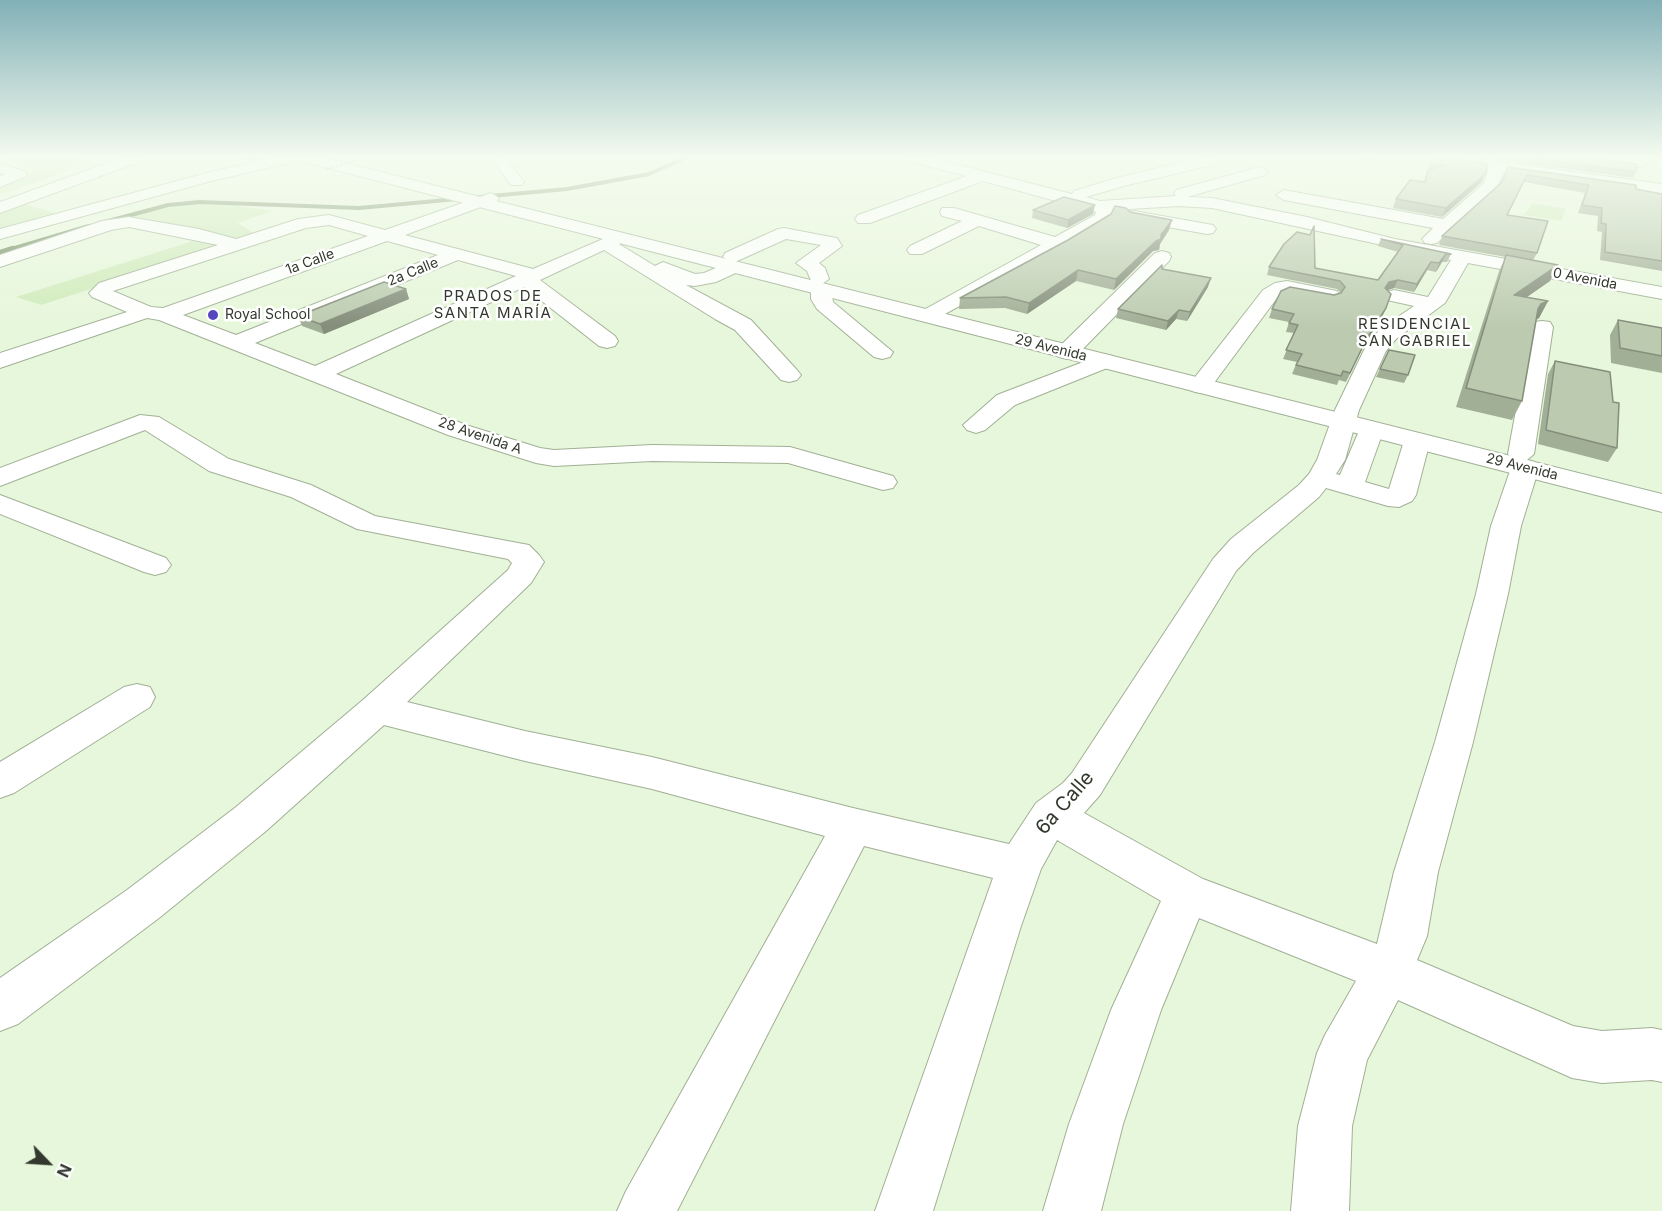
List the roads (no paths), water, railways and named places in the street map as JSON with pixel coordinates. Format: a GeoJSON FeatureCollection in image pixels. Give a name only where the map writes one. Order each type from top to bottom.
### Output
{"type":"FeatureCollection","features":[{"type":"Feature","properties":{"kind":"street"},"geometry":{"type":"LineString","coordinates":[[0,234],[77,214]]}},
{"type":"Feature","properties":{"kind":"street","name":"1a Calle"},"geometry":{"type":"LineString","coordinates":[[0,361],[155,314],[385,235],[440,214]]}},
{"type":"Feature","properties":{"kind":"street","name":"29 Avenida"},"geometry":{"type":"LineString","coordinates":[[528,214],[611,240],[738,258]]}},
{"type":"Feature","properties":{"kind":"street","name":"29 Avenida"},"geometry":{"type":"LineString","coordinates":[[546,214],[815,277],[934,313],[1523,461],[1662,503]]}},
{"type":"Feature","properties":{"kind":"street"},"geometry":{"type":"LineString","coordinates":[[864,219],[879,214]]}},
{"type":"Feature","properties":{"kind":"street"},"geometry":{"type":"LineString","coordinates":[[953,214],[1059,244]]}},
{"type":"Feature","properties":{"kind":"street"},"geometry":{"type":"LineString","coordinates":[[934,313],[1059,244],[1102,218],[1105,214]]}},
{"type":"Feature","properties":{"kind":"street"},"geometry":{"type":"LineString","coordinates":[[1126,214],[1207,229]]}},
{"type":"Feature","properties":{"kind":"street","name":"0 Avenida"},"geometry":{"type":"LineString","coordinates":[[1265,214],[1421,249],[1662,293]]}},
{"type":"Feature","properties":{"kind":"street"},"geometry":{"type":"LineString","coordinates":[[1388,214],[1446,225]]}},
{"type":"Feature","properties":{"kind":"street"},"geometry":{"type":"LineString","coordinates":[[1421,249],[1459,214]]}},
{"type":"Feature","properties":{"kind":"street"},"geometry":{"type":"LineString","coordinates":[[6,259],[108,225],[129,222],[199,234],[237,245],[304,223],[334,220],[533,275]]}},
{"type":"Feature","properties":{"kind":"street"},"geometry":{"type":"LineString","coordinates":[[916,250],[977,221]]}},
{"type":"Feature","properties":{"kind":"street"},"geometry":{"type":"LineString","coordinates":[[738,258],[784,233],[833,244],[815,277],[821,299],[824,305],[882,352]]}},
{"type":"Feature","properties":{"kind":"street"},"geometry":{"type":"LineString","coordinates":[[315,375],[611,240],[722,315],[743,325],[789,375]]}},
{"type":"Feature","properties":{"kind":"street","name":"28 Avenida A"},"geometry":{"type":"LineString","coordinates":[[237,245],[99,293],[236,343],[457,430],[545,457],[652,453],[790,455],[883,482]]}},
{"type":"Feature","properties":{"kind":"street","name":"2a Calle"},"geometry":{"type":"LineString","coordinates":[[236,343],[457,254]]}},
{"type":"Feature","properties":{"kind":"street"},"geometry":{"type":"LineString","coordinates":[[738,258],[778,256],[815,277]]}},
{"type":"Feature","properties":{"kind":"street"},"geometry":{"type":"LineString","coordinates":[[1394,296],[1433,304],[1463,256]]}},
{"type":"Feature","properties":{"kind":"street"},"geometry":{"type":"LineString","coordinates":[[1072,347],[1162,257]]}},
{"type":"Feature","properties":{"kind":"street"},"geometry":{"type":"LineString","coordinates":[[6,259],[43,264]]}},
{"type":"Feature","properties":{"kind":"street"},"geometry":{"type":"LineString","coordinates":[[1662,273],[1662,293]]}},
{"type":"Feature","properties":{"kind":"street"},"geometry":{"type":"LineString","coordinates":[[533,275],[530,279],[533,286],[607,341]]}},
{"type":"Feature","properties":{"kind":"street"},"geometry":{"type":"LineString","coordinates":[[1204,380],[1275,290],[1287,287],[1330,296]]}},
{"type":"Feature","properties":{"kind":"street","name":"6a Calle"},"geometry":{"type":"LineString","coordinates":[[904,1211],[998,926],[1020,866],[1035,838],[1051,815],[1077,795],[1086,784],[1224,566],[1242,546],[1309,491],[1334,482],[1331,460],[1354,420],[1375,350],[1388,334],[1433,304]]}},
{"type":"Feature","properties":{"kind":"street"},"geometry":{"type":"LineString","coordinates":[[1320,1211],[1325,1126],[1343,1053],[1404,936],[1416,872],[1457,730],[1492,594],[1506,526],[1523,461],[1542,327]]}},
{"type":"Feature","properties":{"kind":"street","name":"29 Avenida"},"geometry":{"type":"LineString","coordinates":[[1072,347],[1104,361],[1204,380]]}},
{"type":"Feature","properties":{"kind":"street"},"geometry":{"type":"LineString","coordinates":[[976,424],[1017,394],[1104,361]]}},
{"type":"Feature","properties":{"kind":"street","name":"29 Avenida"},"geometry":{"type":"LineString","coordinates":[[1354,420],[1418,441],[1662,488]]}},
{"type":"Feature","properties":{"kind":"street"},"geometry":{"type":"LineString","coordinates":[[0,478],[140,423],[150,422],[219,465],[301,491],[367,523],[518,552],[525,556],[528,562],[520,576],[377,709],[242,826],[144,904],[0,1007]]}},
{"type":"Feature","properties":{"kind":"street"},"geometry":{"type":"LineString","coordinates":[[1334,482],[1388,497],[1401,497],[1418,441]]}},
{"type":"Feature","properties":{"kind":"street"},"geometry":{"type":"LineString","coordinates":[[0,504],[155,565]]}},
{"type":"Feature","properties":{"kind":"street"},"geometry":{"type":"LineString","coordinates":[[0,782],[137,697]]}},
{"type":"Feature","properties":{"kind":"street"},"geometry":{"type":"LineString","coordinates":[[377,709],[525,746],[652,773],[853,826],[1020,866]]}},
{"type":"Feature","properties":{"kind":"street"},"geometry":{"type":"LineString","coordinates":[[1051,815],[1187,893],[1387,971],[1572,1052],[1602,1057],[1653,1054],[1662,1056]]}},
{"type":"Feature","properties":{"kind":"street"},"geometry":{"type":"LineString","coordinates":[[646,1211],[853,826]]}},
{"type":"Feature","properties":{"kind":"street"},"geometry":{"type":"LineString","coordinates":[[1072,1211],[1096,1124],[1129,1031],[1187,893]]}},
{"type":"Feature","properties":{"kind":"waterway"},"geometry":{"type":"LineString","coordinates":[[101,223],[136,214]]}},
{"type":"Feature","properties":{"kind":"waterway"},"geometry":{"type":"LineString","coordinates":[[8,250],[89,226]]}},
{"type":"Feature","properties":{"kind":"waterway"},"geometry":{"type":"LineString","coordinates":[[0,252],[13,248]]}},
{"type":"Feature","properties":{"kind":"place","name":"Royal School"},"geometry":{"type":"Point","coordinates":[213,315]}},
{"type":"Feature","properties":{"kind":"district","name":"PRADOS DE SANTA MARÍA"},"geometry":{"type":"Point","coordinates":[493,304]}},
{"type":"Feature","properties":{"kind":"district","name":"RESIDENCIAL SAN GABRIEL"},"geometry":{"type":"Point","coordinates":[1415,332]}}]}
